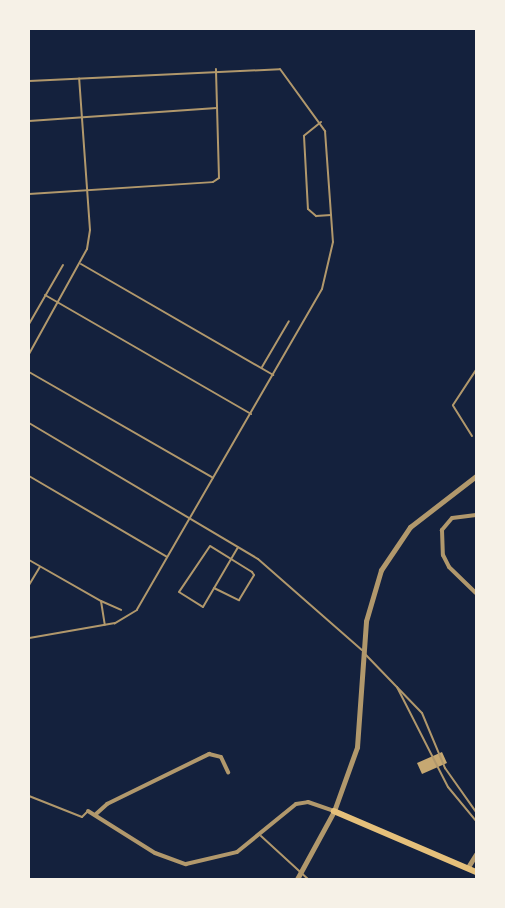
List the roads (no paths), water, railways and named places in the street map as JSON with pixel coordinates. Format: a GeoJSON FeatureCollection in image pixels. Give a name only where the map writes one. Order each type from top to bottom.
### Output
{"type":"FeatureCollection","features":[{"type":"Feature","properties":{"kind":"main road"},"geometry":{"type":"LineString","coordinates":[[334,811],[476,872]]}},
{"type":"Feature","properties":{"kind":"street"},"geometry":{"type":"LineString","coordinates":[[297,879],[334,811],[356,747],[366,621],[381,570],[410,527],[476,476]]}},
{"type":"Feature","properties":{"kind":"street"},"geometry":{"type":"LineString","coordinates":[[476,515],[452,518],[442,530],[443,555],[449,567],[476,593]]}},
{"type":"Feature","properties":{"kind":"street"},"geometry":{"type":"LineString","coordinates":[[96,814],[107,804],[210,754],[221,757],[228,772]]}},
{"type":"Feature","properties":{"kind":"street"},"geometry":{"type":"LineString","coordinates":[[88,811],[96,814],[155,853],[186,864],[219,859],[261,836],[296,804],[308,802],[334,811]]}},
{"type":"Feature","properties":{"kind":"street"},"geometry":{"type":"LineString","coordinates":[[468,867],[476,854]]}},
{"type":"Feature","properties":{"kind":"lane"},"geometry":{"type":"LineString","coordinates":[[29,81],[216,70],[280,69],[321,122],[328,146],[331,215],[329,273],[251,414],[137,610],[126,619],[105,625],[29,638]]}},
{"type":"Feature","properties":{"kind":"lane"},"geometry":{"type":"LineString","coordinates":[[29,194],[213,182],[222,168],[216,70]]}},
{"type":"Feature","properties":{"kind":"lane"},"geometry":{"type":"LineString","coordinates":[[29,354],[81,264],[90,230],[79,78]]}},
{"type":"Feature","properties":{"kind":"lane"},"geometry":{"type":"LineString","coordinates":[[29,121],[217,108]]}},
{"type":"Feature","properties":{"kind":"lane"},"geometry":{"type":"LineString","coordinates":[[321,122],[304,136],[308,208],[316,216],[331,215]]}},
{"type":"Feature","properties":{"kind":"lane"},"geometry":{"type":"LineString","coordinates":[[81,264],[273,375]]}},
{"type":"Feature","properties":{"kind":"lane"},"geometry":{"type":"LineString","coordinates":[[29,324],[63,265]]}},
{"type":"Feature","properties":{"kind":"lane"},"geometry":{"type":"LineString","coordinates":[[45,295],[251,414]]}},
{"type":"Feature","properties":{"kind":"lane"},"geometry":{"type":"LineString","coordinates":[[262,367],[289,321]]}},
{"type":"Feature","properties":{"kind":"lane"},"geometry":{"type":"LineString","coordinates":[[472,436],[452,405],[476,370]]}},
{"type":"Feature","properties":{"kind":"lane"},"geometry":{"type":"LineString","coordinates":[[29,372],[213,479]]}},
{"type":"Feature","properties":{"kind":"lane"},"geometry":{"type":"LineString","coordinates":[[29,423],[238,547],[335,624],[422,713],[445,768],[476,812]]}},
{"type":"Feature","properties":{"kind":"lane"},"geometry":{"type":"LineString","coordinates":[[29,476],[168,557]]}},
{"type":"Feature","properties":{"kind":"lane"},"geometry":{"type":"LineString","coordinates":[[214,588],[241,599],[254,576],[231,559],[205,548],[179,592],[204,607],[214,588],[231,559],[238,547]]}},
{"type":"Feature","properties":{"kind":"lane"},"geometry":{"type":"LineString","coordinates":[[29,560],[101,601],[121,610]]}},
{"type":"Feature","properties":{"kind":"lane"},"geometry":{"type":"LineString","coordinates":[[29,585],[40,567]]}},
{"type":"Feature","properties":{"kind":"lane"},"geometry":{"type":"LineString","coordinates":[[101,601],[105,625]]}},
{"type":"Feature","properties":{"kind":"lane"},"geometry":{"type":"LineString","coordinates":[[394,683],[448,788],[476,821]]}},
{"type":"Feature","properties":{"kind":"lane"},"geometry":{"type":"LineString","coordinates":[[29,796],[82,817],[88,811]]}},
{"type":"Feature","properties":{"kind":"lane"},"geometry":{"type":"LineString","coordinates":[[261,836],[286,861],[308,879]]}}]}
